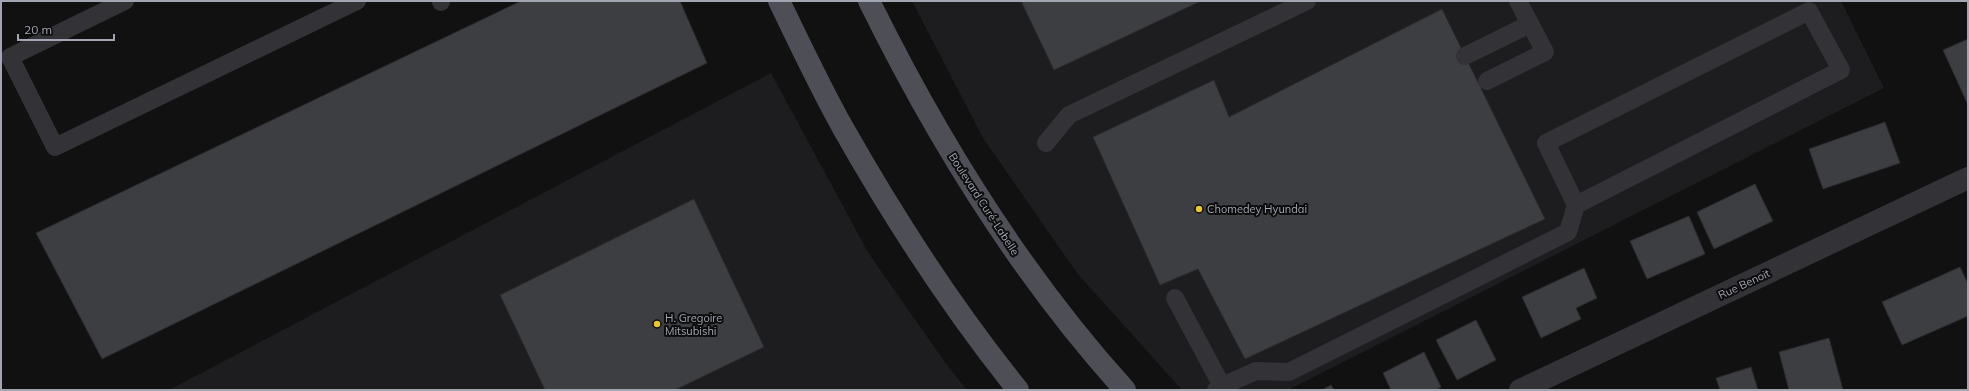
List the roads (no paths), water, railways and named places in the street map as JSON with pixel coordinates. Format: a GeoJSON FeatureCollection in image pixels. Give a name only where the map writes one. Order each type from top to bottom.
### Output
{"type":"FeatureCollection","features":[{"type":"Feature","properties":{"kind":"main road"},"geometry":{"type":"LineString","coordinates":[[779,1],[843,127],[897,219],[946,296],[1018,390]]}},
{"type":"Feature","properties":{"kind":"main road","name":"Boulevard Curé-Labelle"},"geometry":{"type":"LineString","coordinates":[[869,1],[932,121],[977,195],[1047,296],[1074,331],[1125,390]]}},
{"type":"Feature","properties":{"kind":"street","name":"Rue Benoit"},"geometry":{"type":"LineString","coordinates":[[1520,390],[1968,178]]}},
{"type":"Feature","properties":{"kind":"lane"},"geometry":{"type":"LineString","coordinates":[[125,1],[10,57],[55,147],[357,1]]}},
{"type":"Feature","properties":{"kind":"lane"},"geometry":{"type":"LineString","coordinates":[[1046,143],[1069,115],[1307,1]]}},
{"type":"Feature","properties":{"kind":"lane"},"geometry":{"type":"LineString","coordinates":[[1487,81],[1545,52],[1518,1]]}},
{"type":"Feature","properties":{"kind":"lane"},"geometry":{"type":"LineString","coordinates":[[1175,298],[1219,388],[1256,371],[1289,372],[1568,232],[1576,205],[1546,143],[1809,11],[1841,70],[1576,205]]}},
{"type":"Feature","properties":{"kind":"lane"},"geometry":{"type":"LineString","coordinates":[[1465,56],[1530,24]]}},
{"type":"Feature","properties":{"kind":"place","name":"Chomedey Hyundai"},"geometry":{"type":"Point","coordinates":[1199,209]}},
{"type":"Feature","properties":{"kind":"place","name":"H. Gregoire Mitsubishi"},"geometry":{"type":"Point","coordinates":[657,324]}}]}
